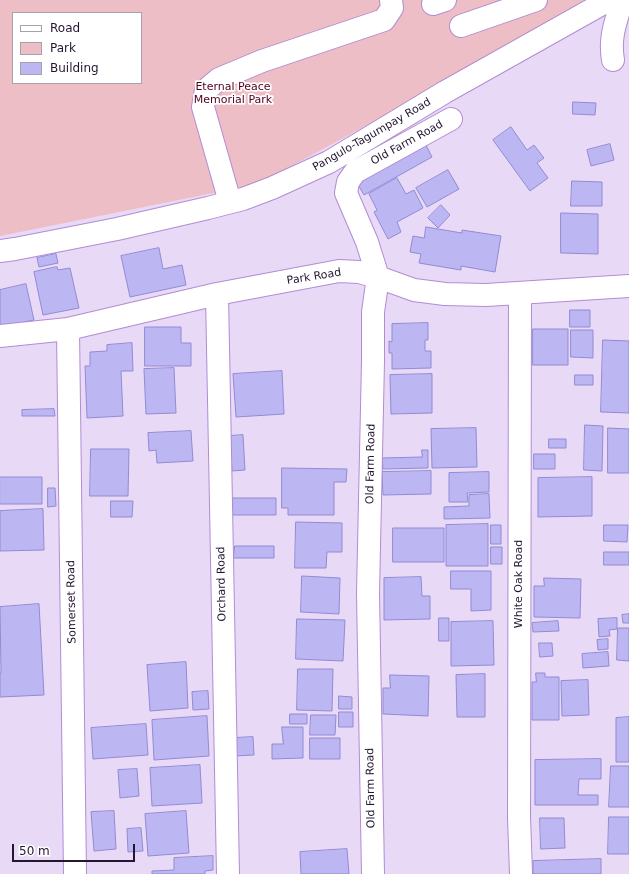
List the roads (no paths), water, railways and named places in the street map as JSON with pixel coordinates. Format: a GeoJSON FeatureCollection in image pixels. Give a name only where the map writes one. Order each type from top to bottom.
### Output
{"type":"FeatureCollection","features":[{"type":"Feature","properties":{"kind":"street"},"geometry":{"type":"LineString","coordinates":[[230,202],[203,107],[206,90],[219,80],[262,61],[384,20],[392,8],[391,0]]}},
{"type":"Feature","properties":{"kind":"street"},"geometry":{"type":"LineString","coordinates":[[461,26],[536,0]]}},
{"type":"Feature","properties":{"kind":"street","name":"Pangulo-Tagumpay Road"},"geometry":{"type":"LineString","coordinates":[[0,250],[15,249],[117,229],[208,208],[272,188],[329,162],[445,92],[609,0]]}},
{"type":"Feature","properties":{"kind":"street"},"geometry":{"type":"LineString","coordinates":[[613,60],[611,47],[612,35],[622,0]]}},
{"type":"Feature","properties":{"kind":"street","name":"Old Farm Road"},"geometry":{"type":"LineString","coordinates":[[373,874],[368,593],[373,312],[378,277],[367,242],[346,193],[348,182],[355,172],[451,119]]}},
{"type":"Feature","properties":{"kind":"street","name":"Park Road"},"geometry":{"type":"LineString","coordinates":[[0,336],[68,329],[217,294],[338,271],[359,272],[414,290],[445,294],[486,295],[629,286]]}},
{"type":"Feature","properties":{"kind":"street","name":"White Oak Road"},"geometry":{"type":"LineString","coordinates":[[520,293],[519,816],[521,874]]}},
{"type":"Feature","properties":{"kind":"street","name":"Orchard Road"},"geometry":{"type":"LineString","coordinates":[[217,294],[228,874]]}},
{"type":"Feature","properties":{"kind":"street","name":"Somerset Road"},"geometry":{"type":"LineString","coordinates":[[68,329],[75,874]]}},
{"type":"Feature","properties":{"kind":"park label","name":"Eternal Peace Memorial Park"},"geometry":{"type":"Point","coordinates":[233,93]}}]}
